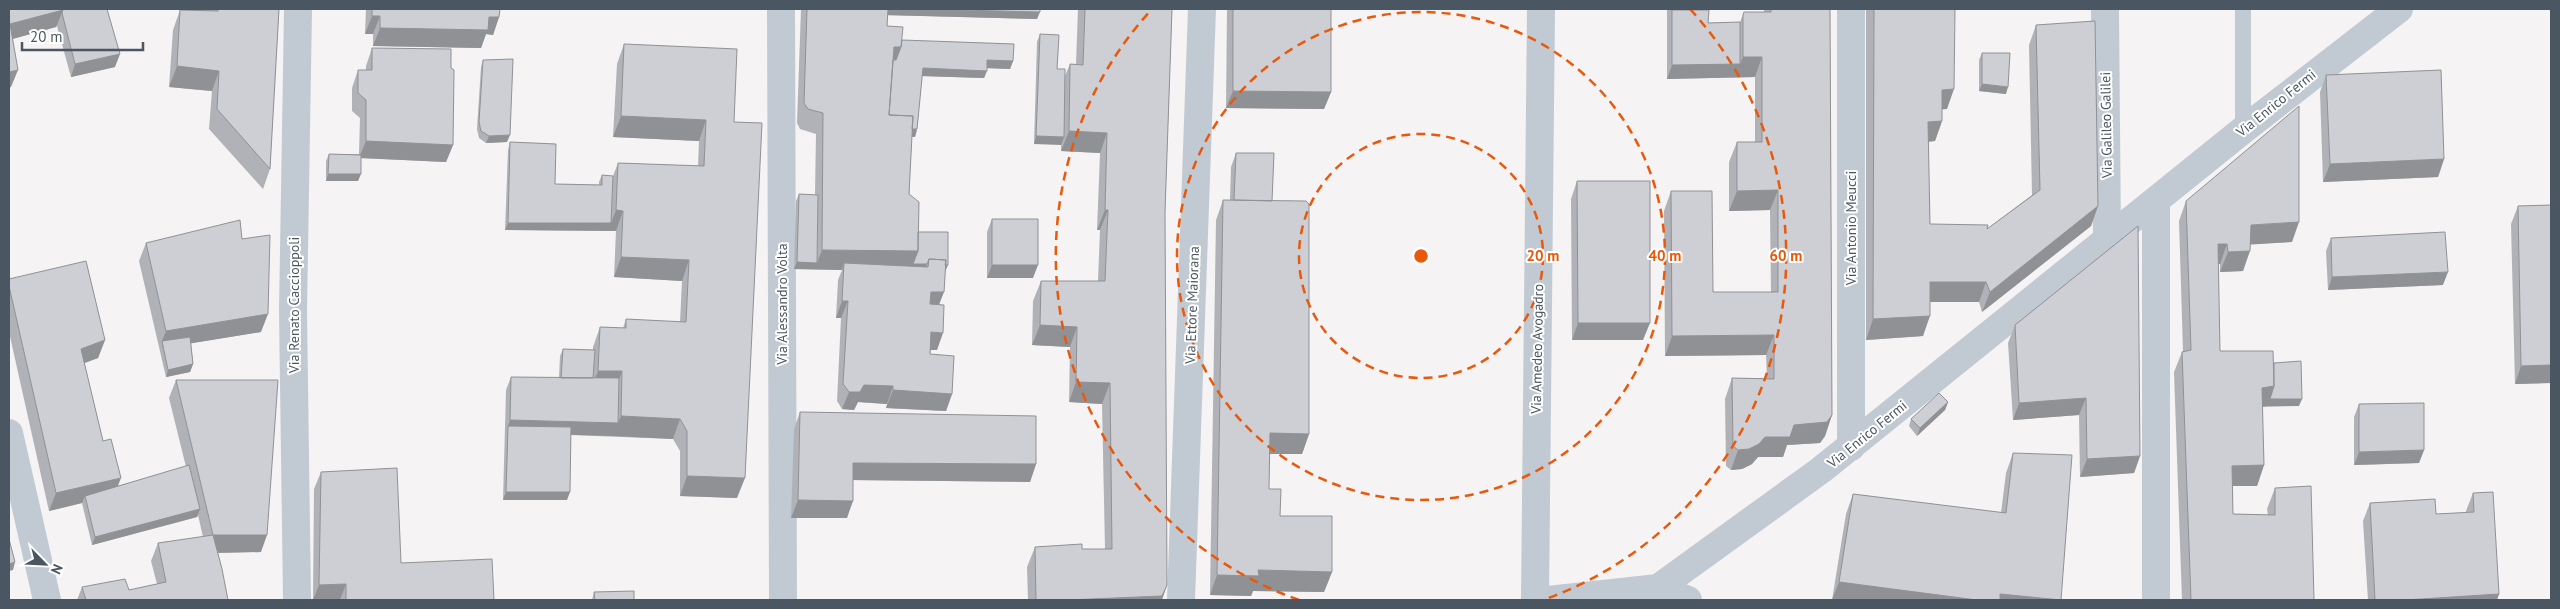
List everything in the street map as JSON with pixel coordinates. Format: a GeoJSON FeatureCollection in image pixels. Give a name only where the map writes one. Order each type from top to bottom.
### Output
{"type":"FeatureCollection","features":[{"type":"Feature","properties":{"kind":"street","name":"Via Renato Caccioppoli"},"geometry":{"type":"LineString","coordinates":[[297,600],[293,311],[298,9]]}},
{"type":"Feature","properties":{"kind":"street","name":"Via Alessandro Volta"},"geometry":{"type":"LineString","coordinates":[[781,9],[783,600]]}},
{"type":"Feature","properties":{"kind":"street","name":"Via Ettore Maiorana"},"geometry":{"type":"LineString","coordinates":[[1181,600],[1202,9]]}},
{"type":"Feature","properties":{"kind":"street","name":"Via Amedeo Avogadro"},"geometry":{"type":"LineString","coordinates":[[1534,600],[1541,9]]}},
{"type":"Feature","properties":{"kind":"street","name":"Via Antonio Meucci"},"geometry":{"type":"LineString","coordinates":[[1851,9],[1851,447]]}},
{"type":"Feature","properties":{"kind":"street","name":"Via Galileo Galilei"},"geometry":{"type":"LineString","coordinates":[[2105,9],[2108,241]]}},
{"type":"Feature","properties":{"kind":"street","name":"Via Enrico Fermi"},"geometry":{"type":"LineString","coordinates":[[1548,600],[1658,588],[1851,447],[2243,130],[2399,9]]}},
{"type":"Feature","properties":{"kind":"street"},"geometry":{"type":"LineString","coordinates":[[2156,201],[2156,600]]}},
{"type":"Feature","properties":{"kind":"street"},"geometry":{"type":"LineString","coordinates":[[9,433],[48,600]]}},
{"type":"Feature","properties":{"kind":"street"},"geometry":{"type":"LineString","coordinates":[[1658,588],[1688,600]]}},
{"type":"Feature","properties":{"kind":"lane"},"geometry":{"type":"LineString","coordinates":[[2243,9],[2243,130]]}},
{"type":"Feature","properties":{"kind":"building"},"geometry":{"type":"Polygon","coordinates":[[[9,9],[63,10],[10,24],[18,70],[9,72],[9,9]]]}},
{"type":"Feature","properties":{"kind":"building"},"geometry":{"type":"Polygon","coordinates":[[[63,9],[107,9],[120,54],[75,64],[62,13],[63,9]]]}},
{"type":"Feature","properties":{"kind":"building"},"geometry":{"type":"Polygon","coordinates":[[[218,9],[279,9],[270,169],[217,109],[219,71],[177,66],[180,10],[218,11],[218,9]]]}},
{"type":"Feature","properties":{"kind":"building"},"geometry":{"type":"Polygon","coordinates":[[[372,9],[500,9],[499,17],[489,17],[488,30],[380,28],[380,16],[372,16],[372,9]]]}},
{"type":"Feature","properties":{"kind":"building"},"geometry":{"type":"Polygon","coordinates":[[[807,9],[888,9],[887,26],[903,27],[901,47],[894,47],[889,115],[913,116],[909,194],[919,202],[918,251],[822,250],[823,113],[808,109],[804,103],[807,9]]]}},
{"type":"Feature","properties":{"kind":"building"},"geometry":{"type":"Polygon","coordinates":[[[919,9],[1040,9],[1040,12],[919,9]]]}},
{"type":"Feature","properties":{"kind":"building"},"geometry":{"type":"Polygon","coordinates":[[[1085,9],[1172,9],[1165,212],[1167,585],[1162,596],[1036,600],[1035,547],[1082,544],[1082,549],[1112,549],[1110,383],[1076,382],[1077,327],[1040,325],[1041,281],[1105,281],[1108,210],[1105,210],[1107,133],[1069,131],[1070,64],[1083,65],[1085,9]]]}},
{"type":"Feature","properties":{"kind":"building"},"geometry":{"type":"Polygon","coordinates":[[[1233,9],[1331,9],[1331,92],[1233,91],[1233,9]]]}},
{"type":"Feature","properties":{"kind":"building"},"geometry":{"type":"Polygon","coordinates":[[[1771,9],[1830,9],[1832,415],[1827,422],[1794,425],[1790,437],[1765,437],[1759,444],[1749,449],[1738,450],[1733,446],[1732,378],[1774,379],[1774,335],[1672,336],[1671,191],[1712,191],[1713,292],[1778,292],[1778,190],[1737,191],[1737,142],[1762,142],[1762,57],[1743,57],[1743,15],[1744,12],[1771,12],[1771,9]]]}},
{"type":"Feature","properties":{"kind":"building"},"geometry":{"type":"Polygon","coordinates":[[[1874,9],[1955,9],[1954,89],[1942,90],[1942,121],[1928,122],[1930,224],[1988,225],[1987,229],[2040,190],[2036,25],[2095,21],[2098,206],[1990,292],[1986,282],[1930,282],[1930,316],[1873,319],[1874,9]]]}},
{"type":"Feature","properties":{"kind":"building"},"geometry":{"type":"Polygon","coordinates":[[[1672,10],[1709,10],[1708,23],[1740,22],[1740,64],[1672,65],[1672,10]]]}},
{"type":"Feature","properties":{"kind":"building"},"geometry":{"type":"Polygon","coordinates":[[[1040,34],[1059,35],[1057,69],[1065,69],[1064,137],[1036,136],[1040,34]]]}},
{"type":"Feature","properties":{"kind":"building"},"geometry":{"type":"Polygon","coordinates":[[[902,40],[1014,44],[1013,61],[987,60],[987,71],[923,68],[917,129],[912,129],[913,116],[889,115],[893,60],[896,60],[902,40]]]}},
{"type":"Feature","properties":{"kind":"building"},"geometry":{"type":"Polygon","coordinates":[[[624,44],[737,49],[734,122],[762,123],[745,478],[687,476],[687,431],[680,419],[621,416],[622,371],[598,371],[600,327],[626,328],[626,319],[686,322],[689,260],[621,257],[623,211],[616,210],[618,163],[704,166],[706,120],[621,116],[624,44]]]}},
{"type":"Feature","properties":{"kind":"building"},"geometry":{"type":"Polygon","coordinates":[[[372,48],[451,49],[451,68],[454,70],[453,145],[366,141],[366,100],[358,93],[358,70],[372,70],[372,48]]]}},
{"type":"Feature","properties":{"kind":"building"},"geometry":{"type":"Polygon","coordinates":[[[1982,53],[2010,53],[2008,87],[1982,84],[1982,53]]]}},
{"type":"Feature","properties":{"kind":"building"},"geometry":{"type":"Polygon","coordinates":[[[513,59],[510,135],[489,136],[481,131],[479,122],[483,60],[513,59]]]}},
{"type":"Feature","properties":{"kind":"building"},"geometry":{"type":"Polygon","coordinates":[[[2441,70],[2444,159],[2330,164],[2326,75],[2441,70]]]}},
{"type":"Feature","properties":{"kind":"building"},"geometry":{"type":"Polygon","coordinates":[[[2299,106],[2299,222],[2251,225],[2250,251],[2228,252],[2227,244],[2218,244],[2220,351],[2273,351],[2274,386],[2262,388],[2264,465],[2232,466],[2233,514],[2275,515],[2275,488],[2311,486],[2314,600],[2191,600],[2182,352],[2191,350],[2186,201],[2299,106]]]}},
{"type":"Feature","properties":{"kind":"building"},"geometry":{"type":"Polygon","coordinates":[[[510,142],[556,144],[555,184],[602,185],[602,175],[613,176],[611,223],[508,223],[510,142]]]}},
{"type":"Feature","properties":{"kind":"building"},"geometry":{"type":"Polygon","coordinates":[[[1236,153],[1274,153],[1272,201],[1234,200],[1236,153]]]}},
{"type":"Feature","properties":{"kind":"building"},"geometry":{"type":"Polygon","coordinates":[[[329,154],[361,155],[361,174],[328,174],[329,154]]]}},
{"type":"Feature","properties":{"kind":"building"},"geometry":{"type":"Polygon","coordinates":[[[1577,181],[1650,181],[1650,323],[1578,323],[1577,181]]]}},
{"type":"Feature","properties":{"kind":"building"},"geometry":{"type":"Polygon","coordinates":[[[799,194],[818,195],[817,263],[797,262],[799,194]]]}},
{"type":"Feature","properties":{"kind":"building"},"geometry":{"type":"Polygon","coordinates":[[[1223,200],[1306,201],[1309,204],[1309,434],[1270,433],[1269,489],[1281,489],[1280,516],[1332,516],[1332,572],[1258,570],[1259,576],[1217,575],[1223,200]]]}},
{"type":"Feature","properties":{"kind":"building"},"geometry":{"type":"Polygon","coordinates":[[[2551,205],[2551,365],[2521,366],[2518,206],[2551,205]]]}},
{"type":"Feature","properties":{"kind":"building"},"geometry":{"type":"Polygon","coordinates":[[[992,219],[1038,219],[1038,265],[992,265],[992,219]]]}},
{"type":"Feature","properties":{"kind":"building"},"geometry":{"type":"Polygon","coordinates":[[[240,220],[242,239],[270,235],[268,314],[166,331],[146,243],[240,220]]]}},
{"type":"Feature","properties":{"kind":"building"},"geometry":{"type":"Polygon","coordinates":[[[2138,226],[2140,456],[2087,459],[2086,398],[2019,403],[2015,325],[2138,226]]]}},
{"type":"Feature","properties":{"kind":"building"},"geometry":{"type":"Polygon","coordinates":[[[918,232],[948,232],[948,265],[945,265],[946,260],[929,259],[927,264],[913,264],[918,251],[918,232]]]}},
{"type":"Feature","properties":{"kind":"building"},"geometry":{"type":"Polygon","coordinates":[[[2445,232],[2448,272],[2332,277],[2331,238],[2445,232]]]}},
{"type":"Feature","properties":{"kind":"building"},"geometry":{"type":"Polygon","coordinates":[[[929,259],[946,260],[944,292],[931,292],[930,304],[944,305],[943,333],[931,332],[930,354],[954,356],[952,394],[893,390],[893,386],[864,385],[860,392],[849,392],[843,384],[848,301],[842,301],[844,263],[928,267],[929,259]]]}},
{"type":"Feature","properties":{"kind":"building"},"geometry":{"type":"Polygon","coordinates":[[[86,261],[105,340],[81,349],[103,441],[111,439],[121,478],[56,493],[9,286],[9,279],[86,261]]]}},
{"type":"Feature","properties":{"kind":"building"},"geometry":{"type":"Polygon","coordinates":[[[190,337],[193,364],[168,370],[162,341],[190,337]]]}},
{"type":"Feature","properties":{"kind":"building"},"geometry":{"type":"Polygon","coordinates":[[[563,349],[595,350],[593,378],[561,378],[563,349]]]}},
{"type":"Feature","properties":{"kind":"building"},"geometry":{"type":"Polygon","coordinates":[[[2301,361],[2302,399],[2270,399],[2274,386],[2274,363],[2301,361]]]}},
{"type":"Feature","properties":{"kind":"building"},"geometry":{"type":"Polygon","coordinates":[[[511,377],[619,378],[618,423],[510,420],[511,377]]]}},
{"type":"Feature","properties":{"kind":"building"},"geometry":{"type":"Polygon","coordinates":[[[176,380],[278,380],[267,535],[213,535],[176,380]]]}},
{"type":"Feature","properties":{"kind":"building"},"geometry":{"type":"Polygon","coordinates":[[[1939,393],[1948,402],[1920,428],[1911,419],[1939,393]]]}},
{"type":"Feature","properties":{"kind":"building"},"geometry":{"type":"Polygon","coordinates":[[[2424,403],[2424,450],[2359,452],[2359,404],[2424,403]]]}},
{"type":"Feature","properties":{"kind":"building"},"geometry":{"type":"Polygon","coordinates":[[[800,412],[1036,416],[1036,464],[853,463],[853,501],[798,500],[800,412]]]}},
{"type":"Feature","properties":{"kind":"building"},"geometry":{"type":"Polygon","coordinates":[[[508,426],[571,427],[570,492],[506,492],[508,426]]]}},
{"type":"Feature","properties":{"kind":"building"},"geometry":{"type":"Polygon","coordinates":[[[2013,453],[2072,455],[2061,600],[2000,594],[2000,600],[1977,600],[1839,582],[1853,494],[2006,513],[2013,453]]]}},
{"type":"Feature","properties":{"kind":"building"},"geometry":{"type":"Polygon","coordinates":[[[189,465],[200,509],[95,537],[85,496],[189,465]]]}},
{"type":"Feature","properties":{"kind":"building"},"geometry":{"type":"Polygon","coordinates":[[[397,468],[401,563],[492,559],[494,600],[346,600],[346,584],[319,585],[321,472],[397,468]]]}},
{"type":"Feature","properties":{"kind":"building"},"geometry":{"type":"Polygon","coordinates":[[[2493,492],[2499,594],[2375,600],[2370,503],[2435,499],[2436,514],[2474,512],[2473,493],[2493,492]]]}},
{"type":"Feature","properties":{"kind":"building"},"geometry":{"type":"Polygon","coordinates":[[[213,535],[228,600],[86,600],[82,587],[125,579],[129,590],[166,582],[158,543],[213,535]]]}},
{"type":"Feature","properties":{"kind":"building"},"geometry":{"type":"Polygon","coordinates":[[[9,539],[15,562],[9,564],[9,539]]]}},
{"type":"Feature","properties":{"kind":"building"},"geometry":{"type":"Polygon","coordinates":[[[634,591],[634,600],[595,600],[594,592],[634,591]]]}}]}
